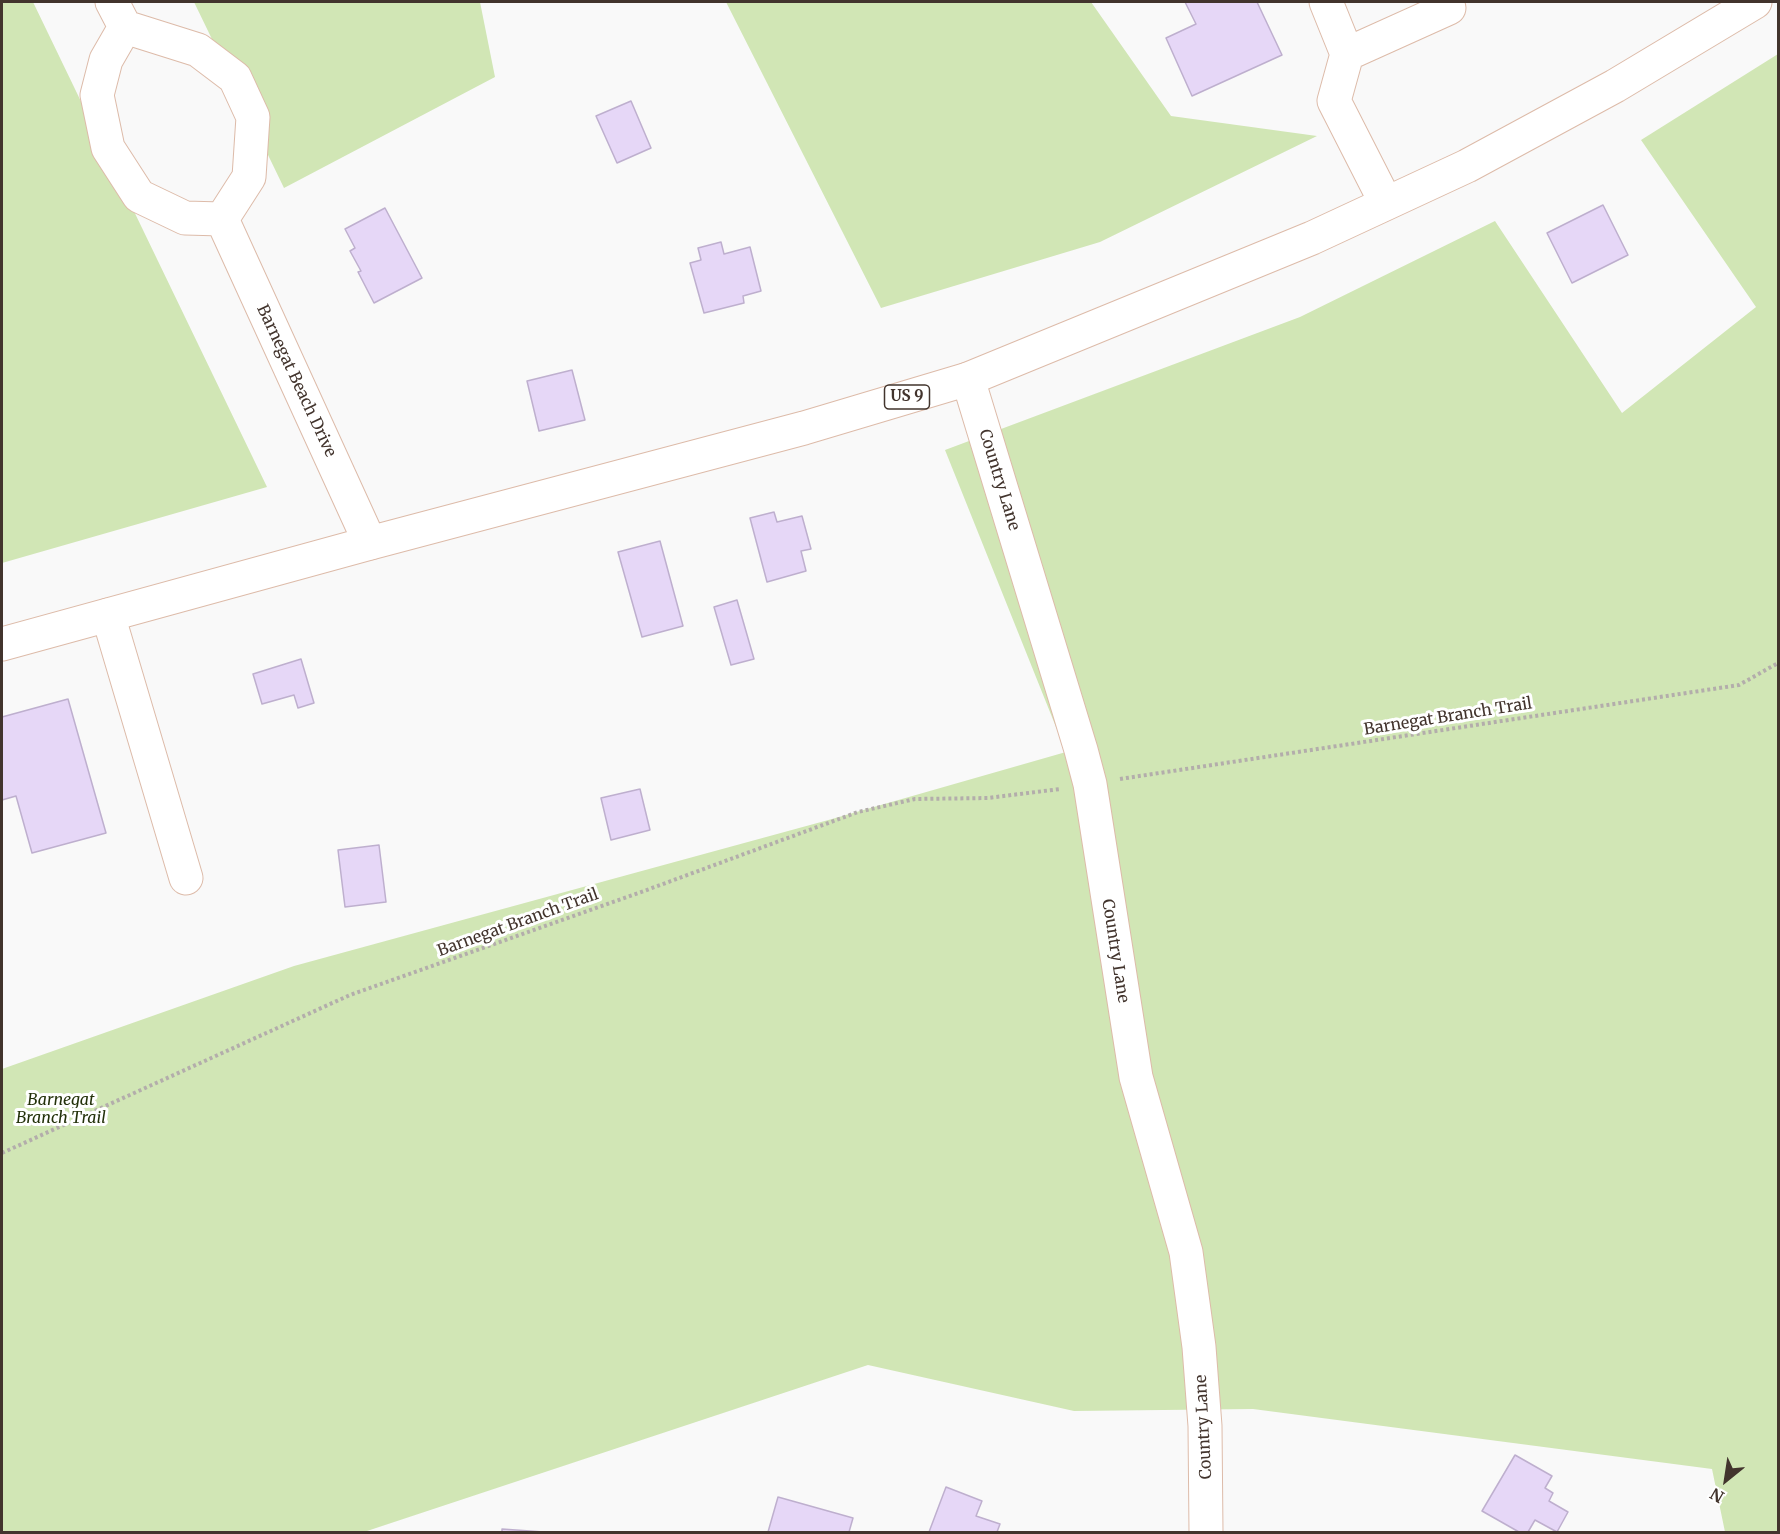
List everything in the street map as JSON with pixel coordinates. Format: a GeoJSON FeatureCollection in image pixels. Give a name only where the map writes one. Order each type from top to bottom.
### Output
{"type":"FeatureCollection","features":[{"type":"Feature","properties":{"kind":"main road"},"geometry":{"type":"LineString","coordinates":[[1326,2],[1347,54],[1334,100],[1386,203]]}},
{"type":"Feature","properties":{"kind":"main road"},"geometry":{"type":"LineString","coordinates":[[1347,54],[1449,8],[1446,2]]}},
{"type":"Feature","properties":{"kind":"main road","name":"US 9"},"geometry":{"type":"LineString","coordinates":[[2,644],[370,543],[804,428],[968,379],[1312,238],[1467,166],[1615,86],[1755,2]]}},
{"type":"Feature","properties":{"kind":"main road"},"geometry":{"type":"LineString","coordinates":[[118,14],[198,50],[236,78],[253,117],[249,177],[222,219],[185,218],[140,196],[108,148],[97,95],[118,14]]}},
{"type":"Feature","properties":{"kind":"main road","name":"Barnegat Beach Drive"},"geometry":{"type":"LineString","coordinates":[[222,219],[370,543]]}},
{"type":"Feature","properties":{"kind":"main road","name":"Country Lane"},"geometry":{"type":"LineString","coordinates":[[968,379],[1082,750],[1090,784],[1136,1077],[1186,1252],[1199,1347],[1205,1426],[1206,1533]]}},
{"type":"Feature","properties":{"kind":"main road"},"geometry":{"type":"LineString","coordinates":[[108,615],[186,878]]}},
{"type":"Feature","properties":{"kind":"path","name":"Barnegat Branch Trail"},"geometry":{"type":"LineString","coordinates":[[1116,780],[1739,685],[1779,663]]}},
{"type":"Feature","properties":{"kind":"path","name":"Barnegat Branch Trail"},"geometry":{"type":"LineString","coordinates":[[2,1153],[350,995],[858,812],[915,799],[988,798],[1064,789]]}},
{"type":"Feature","properties":{"kind":"green space"},"geometry":{"type":"Polygon","coordinates":[[[2,2],[33,2],[267,487],[2,563],[2,2]]]}},
{"type":"Feature","properties":{"kind":"green space"},"geometry":{"type":"Polygon","coordinates":[[[194,2],[480,2],[495,77],[284,188],[194,2]]]}},
{"type":"Feature","properties":{"kind":"green space"},"geometry":{"type":"Polygon","coordinates":[[[726,2],[1091,2],[1171,116],[1317,136],[1100,242],[881,308],[726,2]]]}},
{"type":"Feature","properties":{"kind":"green space"},"geometry":{"type":"Polygon","coordinates":[[[1778,54],[1778,1532],[1725,1532],[1712,1469],[1253,1409],[1074,1411],[868,1365],[364,1532],[2,1532],[2,1069],[294,966],[832,819],[1066,752],[945,450],[1300,317],[1495,221],[1622,413],[1756,307],[1641,140],[1778,54]]]}},
{"type":"Feature","properties":{"kind":"building"},"geometry":{"type":"Polygon","coordinates":[[[1185,2],[1257,2],[1282,55],[1192,96],[1166,38],[1196,24],[1185,2]]]}},
{"type":"Feature","properties":{"kind":"building"},"geometry":{"type":"Polygon","coordinates":[[[631,101],[651,148],[617,163],[596,116],[631,101]]]}},
{"type":"Feature","properties":{"kind":"building"},"geometry":{"type":"Polygon","coordinates":[[[1603,205],[1628,255],[1572,283],[1547,233],[1603,205]]]}},
{"type":"Feature","properties":{"kind":"building"},"geometry":{"type":"Polygon","coordinates":[[[385,208],[422,278],[374,303],[358,272],[361,271],[350,251],[355,248],[345,229],[385,208]]]}},
{"type":"Feature","properties":{"kind":"building"},"geometry":{"type":"Polygon","coordinates":[[[721,242],[724,254],[750,247],[761,291],[743,296],[744,303],[704,313],[690,263],[701,260],[698,248],[721,242]]]}},
{"type":"Feature","properties":{"kind":"building"},"geometry":{"type":"Polygon","coordinates":[[[572,370],[585,420],[539,431],[527,381],[572,370]]]}},
{"type":"Feature","properties":{"kind":"building"},"geometry":{"type":"Polygon","coordinates":[[[774,512],[777,522],[802,516],[811,549],[801,551],[806,571],[767,582],[750,518],[774,512]]]}},
{"type":"Feature","properties":{"kind":"building"},"geometry":{"type":"Polygon","coordinates":[[[660,541],[683,626],[642,637],[618,552],[660,541]]]}},
{"type":"Feature","properties":{"kind":"building"},"geometry":{"type":"Polygon","coordinates":[[[737,600],[754,659],[731,665],[714,607],[737,600]]]}},
{"type":"Feature","properties":{"kind":"building"},"geometry":{"type":"Polygon","coordinates":[[[301,659],[314,703],[298,708],[294,695],[262,704],[253,674],[301,659]]]}},
{"type":"Feature","properties":{"kind":"building"},"geometry":{"type":"Polygon","coordinates":[[[68,699],[106,833],[32,853],[16,796],[2,800],[2,717],[68,699]]]}},
{"type":"Feature","properties":{"kind":"building"},"geometry":{"type":"Polygon","coordinates":[[[640,789],[650,830],[611,840],[601,798],[640,789]]]}},
{"type":"Feature","properties":{"kind":"building"},"geometry":{"type":"Polygon","coordinates":[[[379,845],[386,902],[345,907],[338,850],[379,845]]]}},
{"type":"Feature","properties":{"kind":"building"},"geometry":{"type":"Polygon","coordinates":[[[1515,1455],[1552,1476],[1545,1488],[1553,1493],[1549,1501],[1568,1512],[1557,1532],[1535,1520],[1528,1532],[1519,1532],[1482,1511],[1515,1455]]]}},
{"type":"Feature","properties":{"kind":"building"},"geometry":{"type":"Polygon","coordinates":[[[946,1487],[982,1501],[976,1516],[1000,1524],[997,1532],[929,1532],[946,1487]]]}},
{"type":"Feature","properties":{"kind":"building"},"geometry":{"type":"Polygon","coordinates":[[[778,1497],[853,1518],[849,1532],[768,1532],[778,1497]]]}},
{"type":"Feature","properties":{"kind":"building"},"geometry":{"type":"Polygon","coordinates":[[[502,1529],[544,1532],[502,1532],[502,1529]]]}}]}
